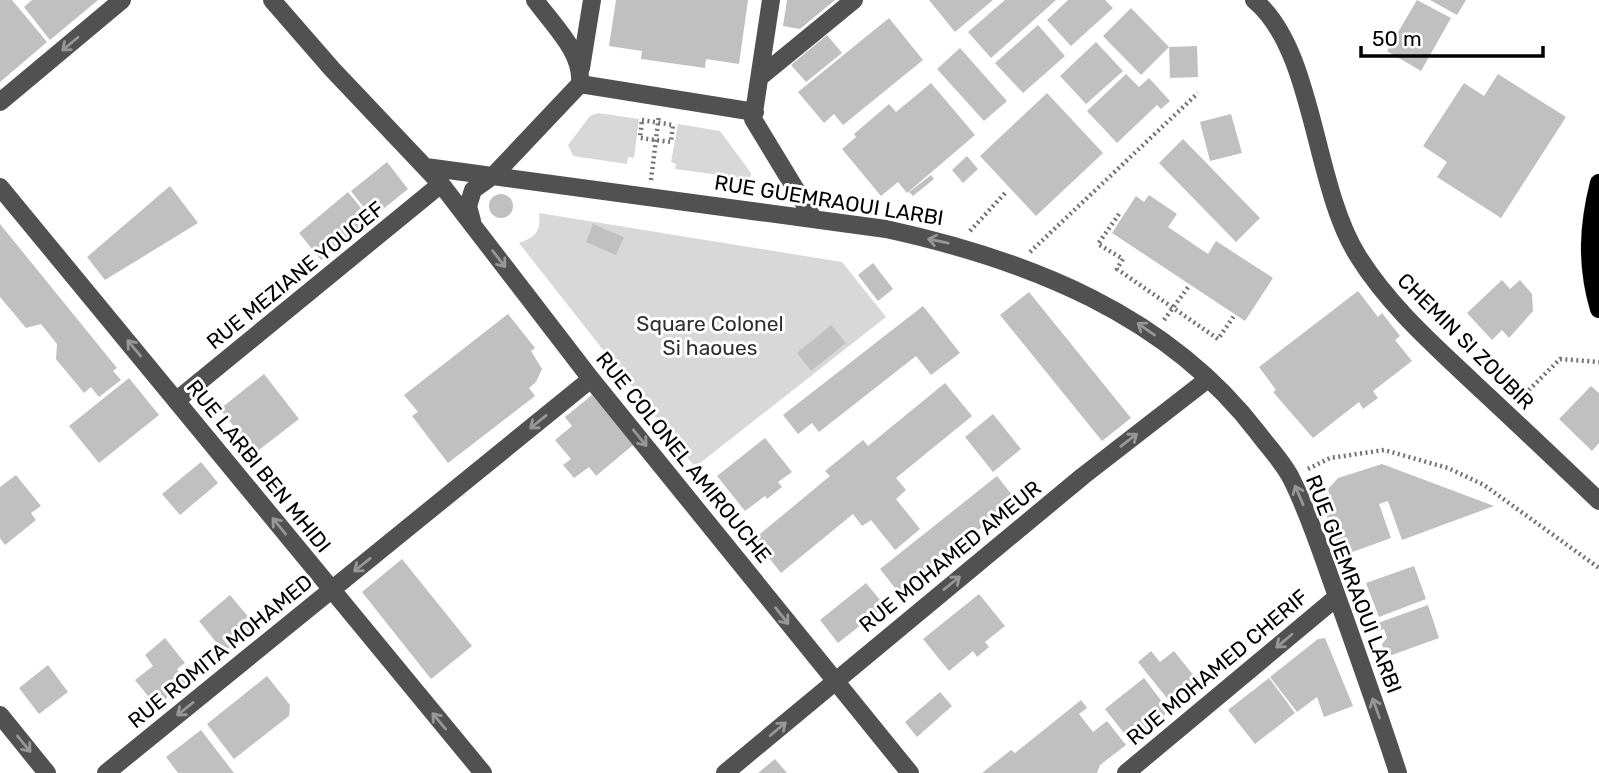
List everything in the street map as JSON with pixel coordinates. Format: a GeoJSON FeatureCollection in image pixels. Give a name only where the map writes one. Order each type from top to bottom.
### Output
{"type":"FeatureCollection","features":[{"type":"Feature","properties":{"kind":"main road"},"geometry":{"type":"LineString","coordinates":[[1599,183],[1590,217],[1588,255],[1599,309]]}},
{"type":"Feature","properties":{"kind":"street"},"geometry":{"type":"LineString","coordinates":[[0,102],[122,0]]}},
{"type":"Feature","properties":{"kind":"street","name":"RUE COLONEL AMIROUCHE"},"geometry":{"type":"LineString","coordinates":[[272,0],[332,69],[441,184],[591,379],[910,773]]}},
{"type":"Feature","properties":{"kind":"street"},"geometry":{"type":"LineString","coordinates":[[535,0],[581,76],[755,111]]}},
{"type":"Feature","properties":{"kind":"street"},"geometry":{"type":"LineString","coordinates":[[474,226],[468,206],[469,198],[481,182],[494,175],[581,76],[592,0]]}},
{"type":"Feature","properties":{"kind":"street"},"geometry":{"type":"LineString","coordinates":[[771,0],[755,111],[758,131],[813,218]]}},
{"type":"Feature","properties":{"kind":"street"},"geometry":{"type":"LineString","coordinates":[[760,77],[854,0]]}},
{"type":"Feature","properties":{"kind":"street","name":"CHEMIN SI ZOUBIR"},"geometry":{"type":"LineString","coordinates":[[1254,0],[1280,28],[1293,57],[1343,233],[1376,283],[1422,334],[1599,501]]}},
{"type":"Feature","properties":{"kind":"street","name":"RUE GUEMRAOUI LARBI"},"geometry":{"type":"LineString","coordinates":[[426,167],[886,229],[961,246],[1017,264],[1077,288],[1125,315],[1173,349],[1240,410],[1291,477],[1337,597],[1398,773]]}},
{"type":"Feature","properties":{"kind":"street","name":"RUE MEZIANE YOUCEF"},"geometry":{"type":"LineString","coordinates":[[177,400],[441,184]]}},
{"type":"Feature","properties":{"kind":"street","name":"RUE LARBI BEN MHIDI"},"geometry":{"type":"LineString","coordinates":[[0,187],[483,773]]}},
{"type":"Feature","properties":{"kind":"street","name":"RUE ROMITA MOHAMED"},"geometry":{"type":"LineString","coordinates":[[106,773],[591,379]]}},
{"type":"Feature","properties":{"kind":"street","name":"RUE MOHAMED AMEUR"},"geometry":{"type":"LineString","coordinates":[[725,773],[1083,475],[1208,379]]}},
{"type":"Feature","properties":{"kind":"street","name":"RUE MOHAMED CHERIF"},"geometry":{"type":"LineString","coordinates":[[1126,773],[1337,597]]}},
{"type":"Feature","properties":{"kind":"street"},"geometry":{"type":"LineString","coordinates":[[0,715],[47,773]]}},
{"type":"Feature","properties":{"kind":"path"},"geometry":{"type":"LineString","coordinates":[[1017,264],[1198,93]]}},
{"type":"Feature","properties":{"kind":"path"},"geometry":{"type":"LineString","coordinates":[[642,120],[658,122],[673,125],[671,142],[640,138],[642,120]]}},
{"type":"Feature","properties":{"kind":"path"},"geometry":{"type":"LineString","coordinates":[[649,195],[658,122]]}},
{"type":"Feature","properties":{"kind":"path"},"geometry":{"type":"LineString","coordinates":[[961,246],[976,221],[1007,191]]}},
{"type":"Feature","properties":{"kind":"path"},"geometry":{"type":"LineString","coordinates":[[1119,214],[1098,244],[1123,259],[1116,270],[1127,280],[1218,339],[1234,316]]}},
{"type":"Feature","properties":{"kind":"path"},"geometry":{"type":"LineString","coordinates":[[1178,301],[1189,286]]}},
{"type":"Feature","properties":{"kind":"path"},"geometry":{"type":"LineString","coordinates":[[1209,341],[1213,335]]}},
{"type":"Feature","properties":{"kind":"path"},"geometry":{"type":"LineString","coordinates":[[1521,398],[1560,359],[1599,362]]}},
{"type":"Feature","properties":{"kind":"path"},"geometry":{"type":"LineString","coordinates":[[1331,458],[1384,450],[1448,468],[1484,485],[1599,568]]}},
{"type":"Feature","properties":{"kind":"green space"},"geometry":{"type":"Polygon","coordinates":[[[598,113],[639,119],[634,158],[628,157],[627,164],[573,156],[568,145],[590,116],[598,113]]]}},
{"type":"Feature","properties":{"kind":"green space"},"geometry":{"type":"Polygon","coordinates":[[[678,124],[720,131],[751,173],[750,179],[675,169],[676,164],[671,162],[678,124]]]}},
{"type":"Feature","properties":{"kind":"green space","name":"Square Colonel Si haoues"},"geometry":{"type":"Polygon","coordinates":[[[539,213],[842,262],[886,317],[695,467],[519,243],[536,232],[539,213]]]}},
{"type":"Feature","properties":{"kind":"building"},"geometry":{"type":"Polygon","coordinates":[[[0,0],[12,0],[47,42],[0,82],[0,0]]]}},
{"type":"Feature","properties":{"kind":"building"},"geometry":{"type":"Polygon","coordinates":[[[32,0],[98,0],[50,40],[24,7],[32,0]]]}},
{"type":"Feature","properties":{"kind":"building"},"geometry":{"type":"Polygon","coordinates":[[[616,0],[748,0],[739,64],[706,59],[705,68],[641,59],[642,51],[609,46],[616,0]]]}},
{"type":"Feature","properties":{"kind":"building"},"geometry":{"type":"Polygon","coordinates":[[[787,0],[835,0],[800,29],[783,26],[787,0]]]}},
{"type":"Feature","properties":{"kind":"building"},"geometry":{"type":"Polygon","coordinates":[[[929,0],[993,0],[955,32],[929,0]]]}},
{"type":"Feature","properties":{"kind":"building"},"geometry":{"type":"Polygon","coordinates":[[[1005,0],[1056,0],[991,58],[968,32],[1005,0]]]}},
{"type":"Feature","properties":{"kind":"building"},"geometry":{"type":"Polygon","coordinates":[[[1068,0],[1105,0],[1113,8],[1071,46],[1047,20],[1068,0]]]}},
{"type":"Feature","properties":{"kind":"building"},"geometry":{"type":"Polygon","coordinates":[[[1417,0],[1451,18],[1421,71],[1387,51],[1417,0]]]}},
{"type":"Feature","properties":{"kind":"building"},"geometry":{"type":"Polygon","coordinates":[[[1430,0],[1466,0],[1457,15],[1430,0]]]}},
{"type":"Feature","properties":{"kind":"building"},"geometry":{"type":"Polygon","coordinates":[[[1131,8],[1169,47],[1141,75],[1103,36],[1131,8]]]}},
{"type":"Feature","properties":{"kind":"building"},"geometry":{"type":"Polygon","coordinates":[[[889,18],[923,60],[843,125],[834,114],[824,123],[798,92],[889,18]]]}},
{"type":"Feature","properties":{"kind":"building"},"geometry":{"type":"Polygon","coordinates":[[[1038,25],[1065,56],[1023,93],[995,63],[1038,25]]]}},
{"type":"Feature","properties":{"kind":"building"},"geometry":{"type":"Polygon","coordinates":[[[827,35],[842,53],[806,82],[791,65],[827,35]]]}},
{"type":"Feature","properties":{"kind":"building"},"geometry":{"type":"Polygon","coordinates":[[[1096,42],[1123,71],[1086,104],[1060,76],[1096,42]]]}},
{"type":"Feature","properties":{"kind":"building"},"geometry":{"type":"Polygon","coordinates":[[[1197,46],[1198,77],[1170,78],[1169,47],[1197,46]]]}},
{"type":"Feature","properties":{"kind":"building"},"geometry":{"type":"Polygon","coordinates":[[[960,48],[1007,101],[984,121],[937,69],[960,48]]]}},
{"type":"Feature","properties":{"kind":"building"},"geometry":{"type":"Polygon","coordinates":[[[1126,74],[1139,87],[1149,78],[1170,101],[1161,109],[1157,105],[1117,143],[1087,111],[1126,74]]]}},
{"type":"Feature","properties":{"kind":"building"},"geometry":{"type":"Polygon","coordinates":[[[1498,74],[1566,117],[1501,218],[1437,177],[1447,162],[1423,146],[1464,83],[1484,96],[1498,74]]]}},
{"type":"Feature","properties":{"kind":"building"},"geometry":{"type":"Polygon","coordinates":[[[931,83],[975,135],[907,193],[898,182],[881,196],[842,149],[856,137],[854,134],[889,104],[896,112],[931,83]]]}},
{"type":"Feature","properties":{"kind":"building"},"geometry":{"type":"Polygon","coordinates":[[[1047,93],[1103,153],[1036,216],[980,156],[1047,93]]]}},
{"type":"Feature","properties":{"kind":"building"},"geometry":{"type":"Polygon","coordinates":[[[1231,114],[1242,153],[1210,161],[1200,122],[1231,114]]]}},
{"type":"Feature","properties":{"kind":"building"},"geometry":{"type":"Polygon","coordinates":[[[1183,139],[1260,218],[1236,242],[1159,163],[1183,139]]]}},
{"type":"Feature","properties":{"kind":"building"},"geometry":{"type":"Polygon","coordinates":[[[967,156],[978,169],[963,183],[952,170],[967,156]]]}},
{"type":"Feature","properties":{"kind":"building"},"geometry":{"type":"Polygon","coordinates":[[[387,162],[408,189],[372,218],[351,191],[387,162]]]}},
{"type":"Feature","properties":{"kind":"building"},"geometry":{"type":"Polygon","coordinates":[[[931,175],[934,179],[913,196],[909,192],[931,175]]]}},
{"type":"Feature","properties":{"kind":"building"},"geometry":{"type":"Polygon","coordinates":[[[170,186],[198,223],[105,280],[87,257],[170,186]]]}},
{"type":"Feature","properties":{"kind":"building"},"geometry":{"type":"Polygon","coordinates":[[[348,192],[370,219],[321,260],[299,233],[348,192]]]}},
{"type":"Feature","properties":{"kind":"building"},"geometry":{"type":"Polygon","coordinates":[[[501,194],[510,197],[513,206],[510,215],[501,218],[492,215],[489,206],[492,197],[501,194]]]}},
{"type":"Feature","properties":{"kind":"building"},"geometry":{"type":"Polygon","coordinates":[[[1149,195],[1177,214],[1168,227],[1208,254],[1216,241],[1273,278],[1245,321],[1112,233],[1136,196],[1144,202],[1149,195]]]}},
{"type":"Feature","properties":{"kind":"building"},"geometry":{"type":"Polygon","coordinates":[[[0,224],[117,368],[113,371],[121,380],[99,397],[91,387],[84,393],[56,359],[57,344],[41,324],[26,328],[0,297],[0,224]]]}},
{"type":"Feature","properties":{"kind":"building"},"geometry":{"type":"Polygon","coordinates":[[[593,224],[624,237],[616,255],[586,242],[593,224]]]}},
{"type":"Feature","properties":{"kind":"building"},"geometry":{"type":"Polygon","coordinates":[[[873,263],[893,289],[878,301],[858,275],[873,263]]]}},
{"type":"Feature","properties":{"kind":"building"},"geometry":{"type":"Polygon","coordinates":[[[1502,280],[1510,289],[1520,280],[1532,294],[1533,311],[1509,338],[1502,330],[1492,340],[1467,313],[1502,280]]]}},
{"type":"Feature","properties":{"kind":"building"},"geometry":{"type":"Polygon","coordinates":[[[1358,291],[1378,317],[1382,313],[1400,336],[1395,340],[1412,361],[1373,391],[1378,398],[1363,409],[1359,402],[1313,438],[1273,392],[1276,390],[1259,367],[1358,291]]]}},
{"type":"Feature","properties":{"kind":"building"},"geometry":{"type":"Polygon","coordinates":[[[1029,292],[1131,418],[1102,441],[1000,315],[1029,292]]]}},
{"type":"Feature","properties":{"kind":"building"},"geometry":{"type":"Polygon","coordinates":[[[923,306],[960,353],[931,375],[916,356],[819,432],[812,423],[798,434],[783,415],[923,306]]]}},
{"type":"Feature","properties":{"kind":"building"},"geometry":{"type":"Polygon","coordinates":[[[508,314],[535,348],[531,351],[542,369],[536,382],[529,388],[535,396],[448,463],[412,416],[418,412],[404,395],[508,314]]]}},
{"type":"Feature","properties":{"kind":"building"},"geometry":{"type":"Polygon","coordinates":[[[831,325],[846,343],[811,371],[797,353],[831,325]]]}},
{"type":"Feature","properties":{"kind":"building"},"geometry":{"type":"Polygon","coordinates":[[[264,374],[299,419],[255,453],[220,409],[264,374]]]}},
{"type":"Feature","properties":{"kind":"building"},"geometry":{"type":"Polygon","coordinates":[[[129,378],[159,415],[99,463],[69,426],[129,378]]]}},
{"type":"Feature","properties":{"kind":"building"},"geometry":{"type":"Polygon","coordinates":[[[945,383],[972,416],[896,478],[906,490],[896,499],[920,529],[895,550],[871,520],[862,526],[853,514],[781,573],[754,539],[830,476],[825,471],[863,440],[868,446],[945,383]]]}},
{"type":"Feature","properties":{"kind":"building"},"geometry":{"type":"Polygon","coordinates":[[[1591,386],[1599,393],[1599,443],[1592,451],[1559,419],[1591,386]]]}},
{"type":"Feature","properties":{"kind":"building"},"geometry":{"type":"Polygon","coordinates":[[[592,395],[633,445],[596,476],[589,467],[574,478],[563,465],[571,459],[555,440],[572,426],[565,417],[592,395]]]}},
{"type":"Feature","properties":{"kind":"building"},"geometry":{"type":"Polygon","coordinates":[[[993,414],[1021,449],[993,472],[965,437],[993,414]]]}},
{"type":"Feature","properties":{"kind":"building"},"geometry":{"type":"Polygon","coordinates":[[[765,438],[792,472],[778,482],[782,487],[745,511],[717,476],[765,438]]]}},
{"type":"Feature","properties":{"kind":"building"},"geometry":{"type":"Polygon","coordinates":[[[201,462],[218,483],[180,515],[162,494],[201,462]]]}},
{"type":"Feature","properties":{"kind":"building"},"geometry":{"type":"Polygon","coordinates":[[[1382,464],[1494,506],[1402,540],[1388,501],[1379,504],[1391,538],[1347,554],[1341,540],[1337,542],[1323,506],[1331,503],[1328,489],[1338,478],[1382,464]]]}},
{"type":"Feature","properties":{"kind":"building"},"geometry":{"type":"Polygon","coordinates":[[[16,475],[41,506],[31,513],[36,520],[5,545],[0,538],[0,487],[16,475]]]}},
{"type":"Feature","properties":{"kind":"building"},"geometry":{"type":"Polygon","coordinates":[[[997,476],[1016,500],[899,593],[880,569],[997,476]]]}},
{"type":"Feature","properties":{"kind":"building"},"geometry":{"type":"Polygon","coordinates":[[[402,559],[472,646],[431,679],[362,592],[402,559]]]}},
{"type":"Feature","properties":{"kind":"building"},"geometry":{"type":"Polygon","coordinates":[[[1414,566],[1426,599],[1379,617],[1366,583],[1414,566]]]}},
{"type":"Feature","properties":{"kind":"building"},"geometry":{"type":"Polygon","coordinates":[[[866,583],[885,606],[838,643],[820,620],[866,583]]]}},
{"type":"Feature","properties":{"kind":"building"},"geometry":{"type":"Polygon","coordinates":[[[979,594],[1005,626],[985,642],[989,647],[977,657],[973,651],[949,671],[923,639],[979,594]]]}},
{"type":"Feature","properties":{"kind":"building"},"geometry":{"type":"Polygon","coordinates":[[[230,595],[256,626],[224,652],[199,621],[230,595]]]}},
{"type":"Feature","properties":{"kind":"building"},"geometry":{"type":"Polygon","coordinates":[[[1428,605],[1439,638],[1392,655],[1384,653],[1382,644],[1387,638],[1384,629],[1378,631],[1375,624],[1428,605]]]}},
{"type":"Feature","properties":{"kind":"building"},"geometry":{"type":"Polygon","coordinates":[[[165,638],[185,663],[177,669],[187,682],[156,706],[135,680],[153,666],[145,655],[165,638]]]}},
{"type":"Feature","properties":{"kind":"building"},"geometry":{"type":"Polygon","coordinates":[[[1325,638],[1353,706],[1324,717],[1317,697],[1297,712],[1270,677],[1318,639],[1325,638]]]}},
{"type":"Feature","properties":{"kind":"building"},"geometry":{"type":"Polygon","coordinates":[[[1151,651],[1160,662],[1174,651],[1198,681],[1191,686],[1196,692],[1189,699],[1184,693],[1175,700],[1178,704],[1174,707],[1138,662],[1151,651]]]}},
{"type":"Feature","properties":{"kind":"building"},"geometry":{"type":"Polygon","coordinates":[[[48,665],[68,692],[39,714],[19,688],[48,665]]]}},
{"type":"Feature","properties":{"kind":"building"},"geometry":{"type":"Polygon","coordinates":[[[267,676],[290,705],[289,716],[234,759],[207,724],[267,676]]]}},
{"type":"Feature","properties":{"kind":"building"},"geometry":{"type":"Polygon","coordinates":[[[1144,678],[1169,711],[1131,742],[1105,709],[1144,678]]]}},
{"type":"Feature","properties":{"kind":"building"},"geometry":{"type":"Polygon","coordinates":[[[1269,678],[1295,713],[1255,744],[1228,710],[1269,678]]]}},
{"type":"Feature","properties":{"kind":"building"},"geometry":{"type":"Polygon","coordinates":[[[940,692],[952,706],[917,737],[905,722],[940,692]]]}},
{"type":"Feature","properties":{"kind":"building"},"geometry":{"type":"Polygon","coordinates":[[[1081,700],[1087,708],[1079,714],[1093,732],[1107,721],[1126,745],[1100,765],[1097,773],[982,773],[1011,750],[1015,753],[1081,700]]]}},
{"type":"Feature","properties":{"kind":"building"},"geometry":{"type":"Polygon","coordinates":[[[201,730],[234,773],[178,773],[166,757],[201,730]]]}},
{"type":"Feature","properties":{"kind":"building"},"geometry":{"type":"Polygon","coordinates":[[[775,759],[787,773],[758,773],[775,759]]]}}]}
